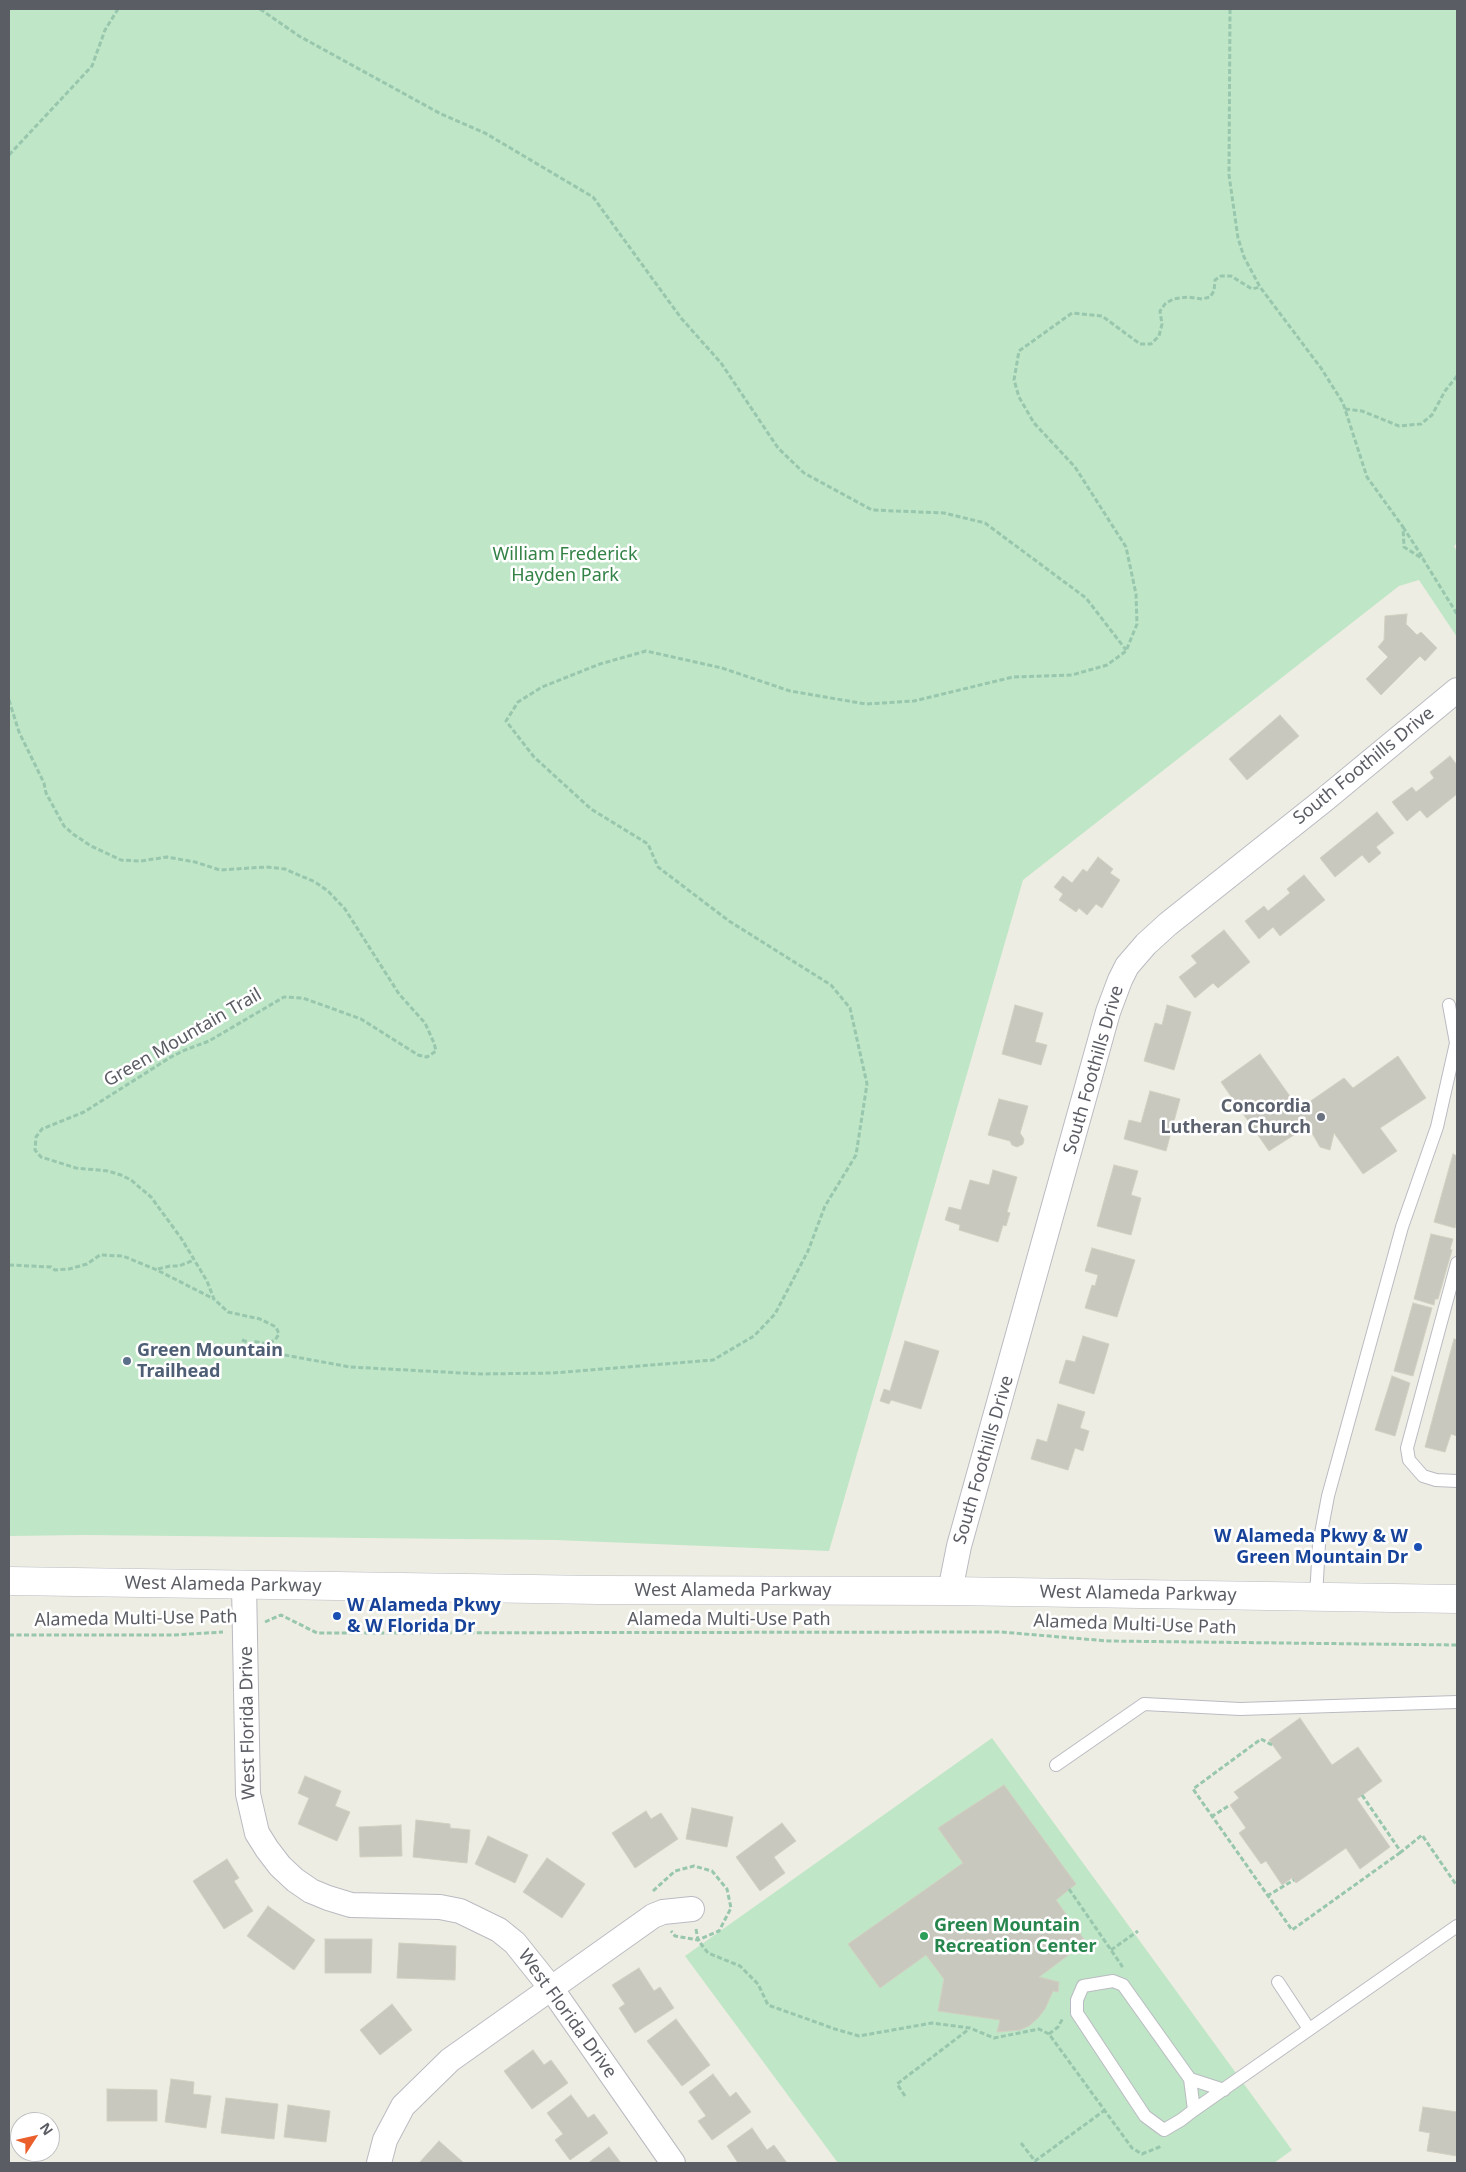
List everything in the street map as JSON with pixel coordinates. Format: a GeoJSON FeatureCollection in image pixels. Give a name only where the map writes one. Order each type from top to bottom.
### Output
{"type":"FeatureCollection","features":[{"type":"Feature","properties":{"kind":"main road","name":"West Alameda Parkway"},"geometry":{"type":"LineString","coordinates":[[9,1581],[608,1590],[950,1591],[1457,1599]]}},
{"type":"Feature","properties":{"kind":"street","name":"South Foothills Drive"},"geometry":{"type":"LineString","coordinates":[[950,1591],[959,1546],[1108,1012],[1113,995],[1127,966],[1146,944],[1168,924],[1324,800],[1457,690]]}},
{"type":"Feature","properties":{"kind":"street","name":"West Florida Drive"},"geometry":{"type":"LineString","coordinates":[[244,1585],[248,1794],[257,1833],[280,1866],[294,1880],[311,1891],[351,1905],[440,1907],[460,1911],[482,1920],[499,1930],[515,1943],[551,1988],[673,2163]]}},
{"type":"Feature","properties":{"kind":"street"},"geometry":{"type":"LineString","coordinates":[[379,2163],[392,2122],[403,2106],[450,2060],[652,1916],[662,1912],[692,1909]]}},
{"type":"Feature","properties":{"kind":"lane"},"geometry":{"type":"LineString","coordinates":[[1316,1597],[1319,1544],[1330,1487],[1402,1227],[1437,1127],[1456,1043],[1449,1005]]}},
{"type":"Feature","properties":{"kind":"lane"},"geometry":{"type":"LineString","coordinates":[[1457,1263],[1407,1448],[1409,1460],[1423,1476],[1436,1480],[1457,1480]]}},
{"type":"Feature","properties":{"kind":"lane"},"geometry":{"type":"LineString","coordinates":[[1056,1765],[1144,1704],[1240,1709],[1457,1702]]}},
{"type":"Feature","properties":{"kind":"lane"},"geometry":{"type":"LineString","coordinates":[[1194,2110],[1190,2079],[1123,1985],[1113,1981],[1083,1986],[1077,2000],[1076,2013],[1145,2116],[1164,2130],[1181,2120],[1457,1926]]}},
{"type":"Feature","properties":{"kind":"lane"},"geometry":{"type":"LineString","coordinates":[[1278,1982],[1309,2029]]}},
{"type":"Feature","properties":{"kind":"lane"},"geometry":{"type":"LineString","coordinates":[[1190,2079],[1224,2090]]}},
{"type":"Feature","properties":{"kind":"path"},"geometry":{"type":"LineString","coordinates":[[9,155],[92,66],[105,30],[118,9]]}},
{"type":"Feature","properties":{"kind":"path"},"geometry":{"type":"LineString","coordinates":[[260,9],[298,36],[441,114],[485,133],[593,197],[681,318],[721,364],[778,448],[804,473],[872,510],[944,513],[985,523],[1086,598],[1126,651]]}},
{"type":"Feature","properties":{"kind":"path"},"geometry":{"type":"LineString","coordinates":[[1230,9],[1229,175],[1238,238],[1244,258],[1260,288],[1322,368],[1345,410],[1367,477],[1403,527],[1457,614]]}},
{"type":"Feature","properties":{"kind":"path"},"geometry":{"type":"LineString","coordinates":[[9,1265],[69,1270],[86,1264],[100,1255],[123,1256],[157,1270],[214,1299],[228,1312],[269,1322],[276,1326],[279,1334],[275,1340],[267,1344],[242,1340],[279,1354],[350,1366],[481,1374],[553,1374],[713,1360],[754,1336],[775,1314],[808,1251],[825,1206],[856,1155],[867,1084],[850,1008],[830,985],[729,921],[658,867],[648,844],[591,809],[541,763],[506,721],[518,702],[542,686],[600,664],[646,651],[722,668],[790,691],[866,704],[914,700],[1013,676],[1072,675],[1107,665],[1126,651],[1137,624],[1136,594],[1126,547],[1075,467],[1034,423],[1019,397],[1014,380],[1018,351],[1072,313],[1102,316],[1140,344],[1151,344],[1159,336],[1162,324],[1160,311],[1165,304],[1173,299],[1188,297],[1202,299],[1210,297],[1214,291],[1215,280],[1221,276],[1231,276],[1252,289],[1260,288]]}},
{"type":"Feature","properties":{"kind":"path"},"geometry":{"type":"LineString","coordinates":[[1345,410],[1362,411],[1399,426],[1421,424],[1432,415],[1445,391],[1457,376]]}},
{"type":"Feature","properties":{"kind":"path"},"geometry":{"type":"LineString","coordinates":[[1403,527],[1404,547],[1423,558]]}},
{"type":"Feature","properties":{"kind":"path","name":"Green Mountain Trail"},"geometry":{"type":"LineString","coordinates":[[9,700],[19,732],[44,783],[46,793],[64,826],[73,834],[91,846],[121,860],[141,861],[167,857],[195,862],[220,870],[266,867],[285,869],[315,882],[328,891],[345,909],[399,994],[424,1023],[434,1043],[436,1051],[427,1057],[418,1055],[361,1019],[303,998],[284,997],[210,1041],[171,1057],[84,1112],[42,1130],[36,1137],[35,1150],[41,1157],[76,1168],[108,1171],[131,1180],[151,1197],[170,1220],[207,1281],[214,1299]]}},
{"type":"Feature","properties":{"kind":"path"},"geometry":{"type":"LineString","coordinates":[[157,1270],[170,1266],[179,1266],[194,1260]]}},
{"type":"Feature","properties":{"kind":"path","name":"Alameda Multi-Use Path"},"geometry":{"type":"LineString","coordinates":[[9,1635],[174,1635],[246,1630],[281,1615],[317,1633],[1001,1632],[1108,1641],[1457,1645]]}},
{"type":"Feature","properties":{"kind":"path"},"geometry":{"type":"LineString","coordinates":[[1272,1744],[1261,1739],[1193,1789],[1292,1930],[1422,1835],[1457,1886]]}},
{"type":"Feature","properties":{"kind":"path"},"geometry":{"type":"LineString","coordinates":[[1362,1796],[1401,1852]]}},
{"type":"Feature","properties":{"kind":"path"},"geometry":{"type":"LineString","coordinates":[[1211,1817],[1230,1805]]}},
{"type":"Feature","properties":{"kind":"path"},"geometry":{"type":"LineString","coordinates":[[1267,1896],[1294,1880]]}},
{"type":"Feature","properties":{"kind":"path"},"geometry":{"type":"LineString","coordinates":[[1069,1889],[1122,1966],[1116,1965]]}},
{"type":"Feature","properties":{"kind":"path"},"geometry":{"type":"LineString","coordinates":[[692,1909],[698,1940],[708,1954],[740,1966],[758,1984],[768,2005],[835,2030],[859,2036],[932,2023],[970,2028],[994,2038],[1039,2029],[1049,2034],[1132,2148],[1142,2154],[1160,2148],[1167,2143]]}},
{"type":"Feature","properties":{"kind":"path"},"geometry":{"type":"LineString","coordinates":[[1112,1950],[1138,1931]]}},
{"type":"Feature","properties":{"kind":"path"},"geometry":{"type":"LineString","coordinates":[[1049,2034],[1058,2027],[1065,2014]]}},
{"type":"Feature","properties":{"kind":"path"},"geometry":{"type":"LineString","coordinates":[[904,2096],[897,2084],[970,2028]]}},
{"type":"Feature","properties":{"kind":"path"},"geometry":{"type":"LineString","coordinates":[[1021,2143],[1035,2161],[1105,2110]]}},
{"type":"Feature","properties":{"kind":"green space","name":"William Frederick Hayden Park"},"geometry":{"type":"Polygon","coordinates":[[[9,9],[1457,9],[1457,543],[1454,546],[1457,552],[1457,637],[1419,580],[1399,586],[1023,880],[829,1551],[555,1540],[84,1535],[9,1536],[9,9]]]}},
{"type":"Feature","properties":{"kind":"green space","name":"Green Mountain Recreation Center"},"geometry":{"type":"Polygon","coordinates":[[[992,1738],[1292,2150],[1274,2163],[838,2163],[685,1956],[992,1738]]]}},
{"type":"Feature","properties":{"kind":"building"},"geometry":{"type":"Polygon","coordinates":[[[1407,614],[1406,624],[1417,635],[1421,632],[1437,648],[1425,661],[1420,656],[1381,695],[1366,679],[1388,657],[1378,647],[1384,640],[1385,616],[1407,614]]]}},
{"type":"Feature","properties":{"kind":"building"},"geometry":{"type":"Polygon","coordinates":[[[1280,715],[1299,736],[1247,780],[1229,759],[1280,715]]]}},
{"type":"Feature","properties":{"kind":"building"},"geometry":{"type":"Polygon","coordinates":[[[1450,756],[1457,765],[1457,794],[1427,818],[1420,810],[1407,821],[1392,802],[1412,787],[1416,792],[1434,778],[1430,772],[1450,756]]]}},
{"type":"Feature","properties":{"kind":"building"},"geometry":{"type":"Polygon","coordinates":[[[1377,812],[1394,833],[1376,847],[1381,853],[1369,863],[1362,855],[1335,877],[1320,858],[1377,812]]]}},
{"type":"Feature","properties":{"kind":"building"},"geometry":{"type":"Polygon","coordinates":[[[1098,857],[1113,869],[1110,873],[1120,880],[1102,908],[1096,904],[1087,915],[1079,908],[1076,912],[1059,900],[1063,894],[1054,887],[1063,876],[1072,883],[1083,869],[1087,872],[1098,857]]]}},
{"type":"Feature","properties":{"kind":"building"},"geometry":{"type":"Polygon","coordinates":[[[1304,875],[1325,900],[1280,936],[1273,927],[1259,939],[1245,921],[1264,906],[1268,911],[1290,893],[1287,889],[1304,875]]]}},
{"type":"Feature","properties":{"kind":"building"},"geometry":{"type":"Polygon","coordinates":[[[1224,930],[1250,962],[1218,988],[1213,983],[1195,998],[1179,977],[1197,963],[1191,956],[1224,930]]]}},
{"type":"Feature","properties":{"kind":"building"},"geometry":{"type":"Polygon","coordinates":[[[1015,1005],[1043,1013],[1035,1042],[1047,1045],[1041,1065],[1002,1054],[1015,1005]]]}},
{"type":"Feature","properties":{"kind":"building"},"geometry":{"type":"Polygon","coordinates":[[[1167,1005],[1191,1012],[1174,1070],[1144,1061],[1155,1023],[1162,1025],[1167,1005]]]}},
{"type":"Feature","properties":{"kind":"building","name":"Concordia Lutheran Church"},"geometry":{"type":"Polygon","coordinates":[[[1260,1054],[1299,1109],[1344,1078],[1353,1088],[1398,1056],[1426,1098],[1380,1128],[1397,1151],[1363,1174],[1334,1133],[1330,1150],[1320,1147],[1308,1126],[1269,1151],[1221,1082],[1260,1054]]]}},
{"type":"Feature","properties":{"kind":"building"},"geometry":{"type":"Polygon","coordinates":[[[1150,1091],[1180,1099],[1166,1151],[1124,1139],[1129,1120],[1141,1123],[1150,1091]]]}},
{"type":"Feature","properties":{"kind":"building"},"geometry":{"type":"Polygon","coordinates":[[[999,1099],[1028,1106],[1020,1133],[1024,1139],[1023,1144],[1017,1147],[1012,1145],[1010,1141],[988,1135],[999,1099]]]}},
{"type":"Feature","properties":{"kind":"building"},"geometry":{"type":"Polygon","coordinates":[[[1453,1154],[1457,1156],[1457,1220],[1455,1228],[1434,1222],[1453,1154]]]}},
{"type":"Feature","properties":{"kind":"building"},"geometry":{"type":"Polygon","coordinates":[[[1114,1165],[1138,1171],[1131,1195],[1141,1198],[1131,1235],[1097,1226],[1114,1165]]]}},
{"type":"Feature","properties":{"kind":"building"},"geometry":{"type":"Polygon","coordinates":[[[993,1170],[1017,1177],[1007,1212],[1010,1213],[1006,1226],[1003,1225],[998,1242],[959,1230],[960,1225],[945,1220],[949,1207],[961,1210],[970,1180],[989,1185],[993,1170]]]}},
{"type":"Feature","properties":{"kind":"building"},"geometry":{"type":"Polygon","coordinates":[[[1431,1234],[1453,1239],[1450,1249],[1452,1250],[1438,1299],[1435,1299],[1434,1305],[1414,1299],[1431,1234]]]}},
{"type":"Feature","properties":{"kind":"building"},"geometry":{"type":"Polygon","coordinates":[[[1092,1248],[1135,1260],[1117,1317],[1085,1308],[1092,1285],[1095,1286],[1098,1275],[1085,1271],[1092,1248]]]}},
{"type":"Feature","properties":{"kind":"building"},"geometry":{"type":"Polygon","coordinates":[[[1413,1303],[1432,1308],[1413,1376],[1394,1371],[1413,1303]]]}},
{"type":"Feature","properties":{"kind":"building"},"geometry":{"type":"Polygon","coordinates":[[[1083,1336],[1109,1344],[1094,1394],[1059,1383],[1066,1360],[1075,1362],[1083,1336]]]}},
{"type":"Feature","properties":{"kind":"building"},"geometry":{"type":"Polygon","coordinates":[[[1454,1339],[1457,1340],[1457,1436],[1451,1434],[1445,1452],[1425,1447],[1454,1339]]]}},
{"type":"Feature","properties":{"kind":"building"},"geometry":{"type":"Polygon","coordinates":[[[905,1341],[939,1351],[921,1409],[891,1400],[889,1404],[880,1401],[884,1389],[890,1391],[905,1341]]]}},
{"type":"Feature","properties":{"kind":"building"},"geometry":{"type":"Polygon","coordinates":[[[1392,1376],[1410,1383],[1395,1436],[1375,1430],[1392,1376]]]}},
{"type":"Feature","properties":{"kind":"building"},"geometry":{"type":"Polygon","coordinates":[[[1058,1404],[1085,1412],[1080,1428],[1089,1431],[1083,1451],[1075,1448],[1068,1470],[1031,1459],[1037,1439],[1047,1442],[1058,1404]]]}},
{"type":"Feature","properties":{"kind":"building"},"geometry":{"type":"Polygon","coordinates":[[[1300,1718],[1332,1765],[1358,1747],[1382,1781],[1357,1799],[1390,1847],[1360,1869],[1346,1848],[1296,1883],[1292,1878],[1282,1885],[1266,1861],[1261,1864],[1239,1833],[1246,1828],[1230,1805],[1239,1798],[1234,1792],[1282,1758],[1269,1740],[1300,1718]]]}},
{"type":"Feature","properties":{"kind":"building"},"geometry":{"type":"Polygon","coordinates":[[[305,1776],[341,1791],[335,1806],[350,1812],[337,1841],[298,1824],[309,1798],[298,1793],[305,1776]]]}},
{"type":"Feature","properties":{"kind":"building","name":"Green Mountain Recreation Center"},"geometry":{"type":"Polygon","coordinates":[[[1004,1785],[1076,1884],[1056,1900],[1086,1942],[1039,1977],[1059,1982],[1058,1992],[1053,1991],[1045,2009],[1038,2018],[1029,2026],[1020,2030],[997,2032],[1000,2020],[938,2011],[944,1979],[926,1955],[880,1988],[848,1944],[963,1863],[938,1828],[1004,1785]]]}},
{"type":"Feature","properties":{"kind":"building"},"geometry":{"type":"Polygon","coordinates":[[[692,1808],[733,1817],[727,1847],[686,1839],[692,1808]]]}},
{"type":"Feature","properties":{"kind":"building"},"geometry":{"type":"Polygon","coordinates":[[[646,1811],[651,1819],[661,1813],[678,1839],[635,1868],[612,1833],[646,1811]]]}},
{"type":"Feature","properties":{"kind":"building"},"geometry":{"type":"Polygon","coordinates":[[[416,1820],[450,1824],[450,1828],[470,1830],[467,1863],[413,1857],[416,1820]]]}},
{"type":"Feature","properties":{"kind":"building"},"geometry":{"type":"Polygon","coordinates":[[[782,1823],[796,1841],[774,1857],[785,1873],[760,1891],[736,1857],[782,1823]]]}},
{"type":"Feature","properties":{"kind":"building"},"geometry":{"type":"Polygon","coordinates":[[[401,1825],[402,1856],[360,1857],[359,1827],[401,1825]]]}},
{"type":"Feature","properties":{"kind":"building"},"geometry":{"type":"Polygon","coordinates":[[[488,1836],[528,1855],[515,1883],[475,1864],[488,1836]]]}},
{"type":"Feature","properties":{"kind":"building"},"geometry":{"type":"Polygon","coordinates":[[[547,1858],[585,1884],[562,1918],[523,1892],[547,1858]]]}},
{"type":"Feature","properties":{"kind":"building"},"geometry":{"type":"Polygon","coordinates":[[[227,1859],[239,1878],[234,1881],[253,1911],[224,1929],[193,1881],[227,1859]]]}},
{"type":"Feature","properties":{"kind":"building"},"geometry":{"type":"Polygon","coordinates":[[[268,1906],[315,1940],[294,1970],[247,1936],[268,1906]]]}},
{"type":"Feature","properties":{"kind":"building"},"geometry":{"type":"Polygon","coordinates":[[[325,1939],[372,1939],[371,1973],[325,1973],[325,1939]]]}},
{"type":"Feature","properties":{"kind":"building"},"geometry":{"type":"Polygon","coordinates":[[[399,1943],[456,1946],[455,1980],[397,1978],[399,1943]]]}},
{"type":"Feature","properties":{"kind":"building"},"geometry":{"type":"Polygon","coordinates":[[[639,1968],[654,1991],[660,1987],[674,2008],[635,2033],[619,2008],[625,2004],[612,1985],[639,1968]]]}},
{"type":"Feature","properties":{"kind":"building"},"geometry":{"type":"Polygon","coordinates":[[[392,2004],[412,2030],[380,2055],[360,2030],[392,2004]]]}},
{"type":"Feature","properties":{"kind":"building"},"geometry":{"type":"Polygon","coordinates":[[[676,2019],[710,2065],[682,2086],[647,2041],[676,2019]]]}},
{"type":"Feature","properties":{"kind":"building"},"geometry":{"type":"Polygon","coordinates":[[[533,2050],[544,2065],[551,2060],[568,2083],[532,2109],[504,2071],[533,2050]]]}},
{"type":"Feature","properties":{"kind":"building"},"geometry":{"type":"Polygon","coordinates":[[[713,2074],[730,2097],[736,2092],[751,2112],[712,2140],[698,2121],[706,2116],[689,2092],[713,2074]]]}},
{"type":"Feature","properties":{"kind":"building"},"geometry":{"type":"Polygon","coordinates":[[[171,2079],[194,2082],[193,2094],[211,2096],[206,2128],[165,2122],[171,2079]]]}},
{"type":"Feature","properties":{"kind":"building"},"geometry":{"type":"Polygon","coordinates":[[[107,2089],[157,2090],[157,2121],[107,2121],[107,2089]]]}},
{"type":"Feature","properties":{"kind":"building"},"geometry":{"type":"Polygon","coordinates":[[[571,2095],[588,2118],[594,2114],[608,2133],[570,2160],[555,2140],[563,2134],[547,2113],[571,2095]]]}},
{"type":"Feature","properties":{"kind":"building"},"geometry":{"type":"Polygon","coordinates":[[[226,2098],[278,2104],[274,2139],[221,2133],[226,2098]]]}},
{"type":"Feature","properties":{"kind":"building"},"geometry":{"type":"Polygon","coordinates":[[[288,2105],[330,2111],[326,2142],[284,2137],[288,2105]]]}},
{"type":"Feature","properties":{"kind":"building"},"geometry":{"type":"Polygon","coordinates":[[[1423,2107],[1457,2112],[1457,2156],[1427,2151],[1430,2133],[1419,2131],[1423,2107]]]}},
{"type":"Feature","properties":{"kind":"building"},"geometry":{"type":"Polygon","coordinates":[[[752,2128],[767,2150],[774,2145],[787,2163],[738,2163],[727,2146],[752,2128]]]}},
{"type":"Feature","properties":{"kind":"building"},"geometry":{"type":"Polygon","coordinates":[[[439,2141],[464,2163],[419,2163],[439,2141]]]}},
{"type":"Feature","properties":{"kind":"building"},"geometry":{"type":"Polygon","coordinates":[[[609,2147],[621,2163],[588,2163],[609,2147]]]}},
{"type":"Feature","properties":{"kind":"place","name":"Concordia Lutheran Church"},"geometry":{"type":"Point","coordinates":[1321,1117]}},
{"type":"Feature","properties":{"kind":"place","name":"Green Mountain Trailhead"},"geometry":{"type":"Point","coordinates":[127,1361]}},
{"type":"Feature","properties":{"kind":"place","name":"W Alameda Pkwy & W Green Mountain Dr"},"geometry":{"type":"Point","coordinates":[1418,1547]}},
{"type":"Feature","properties":{"kind":"place","name":"W Alameda Pkwy & W Florida Dr"},"geometry":{"type":"Point","coordinates":[337,1616]}},
{"type":"Feature","properties":{"kind":"place","name":"Green Mountain Recreation Center"},"geometry":{"type":"Point","coordinates":[924,1936]}}]}
